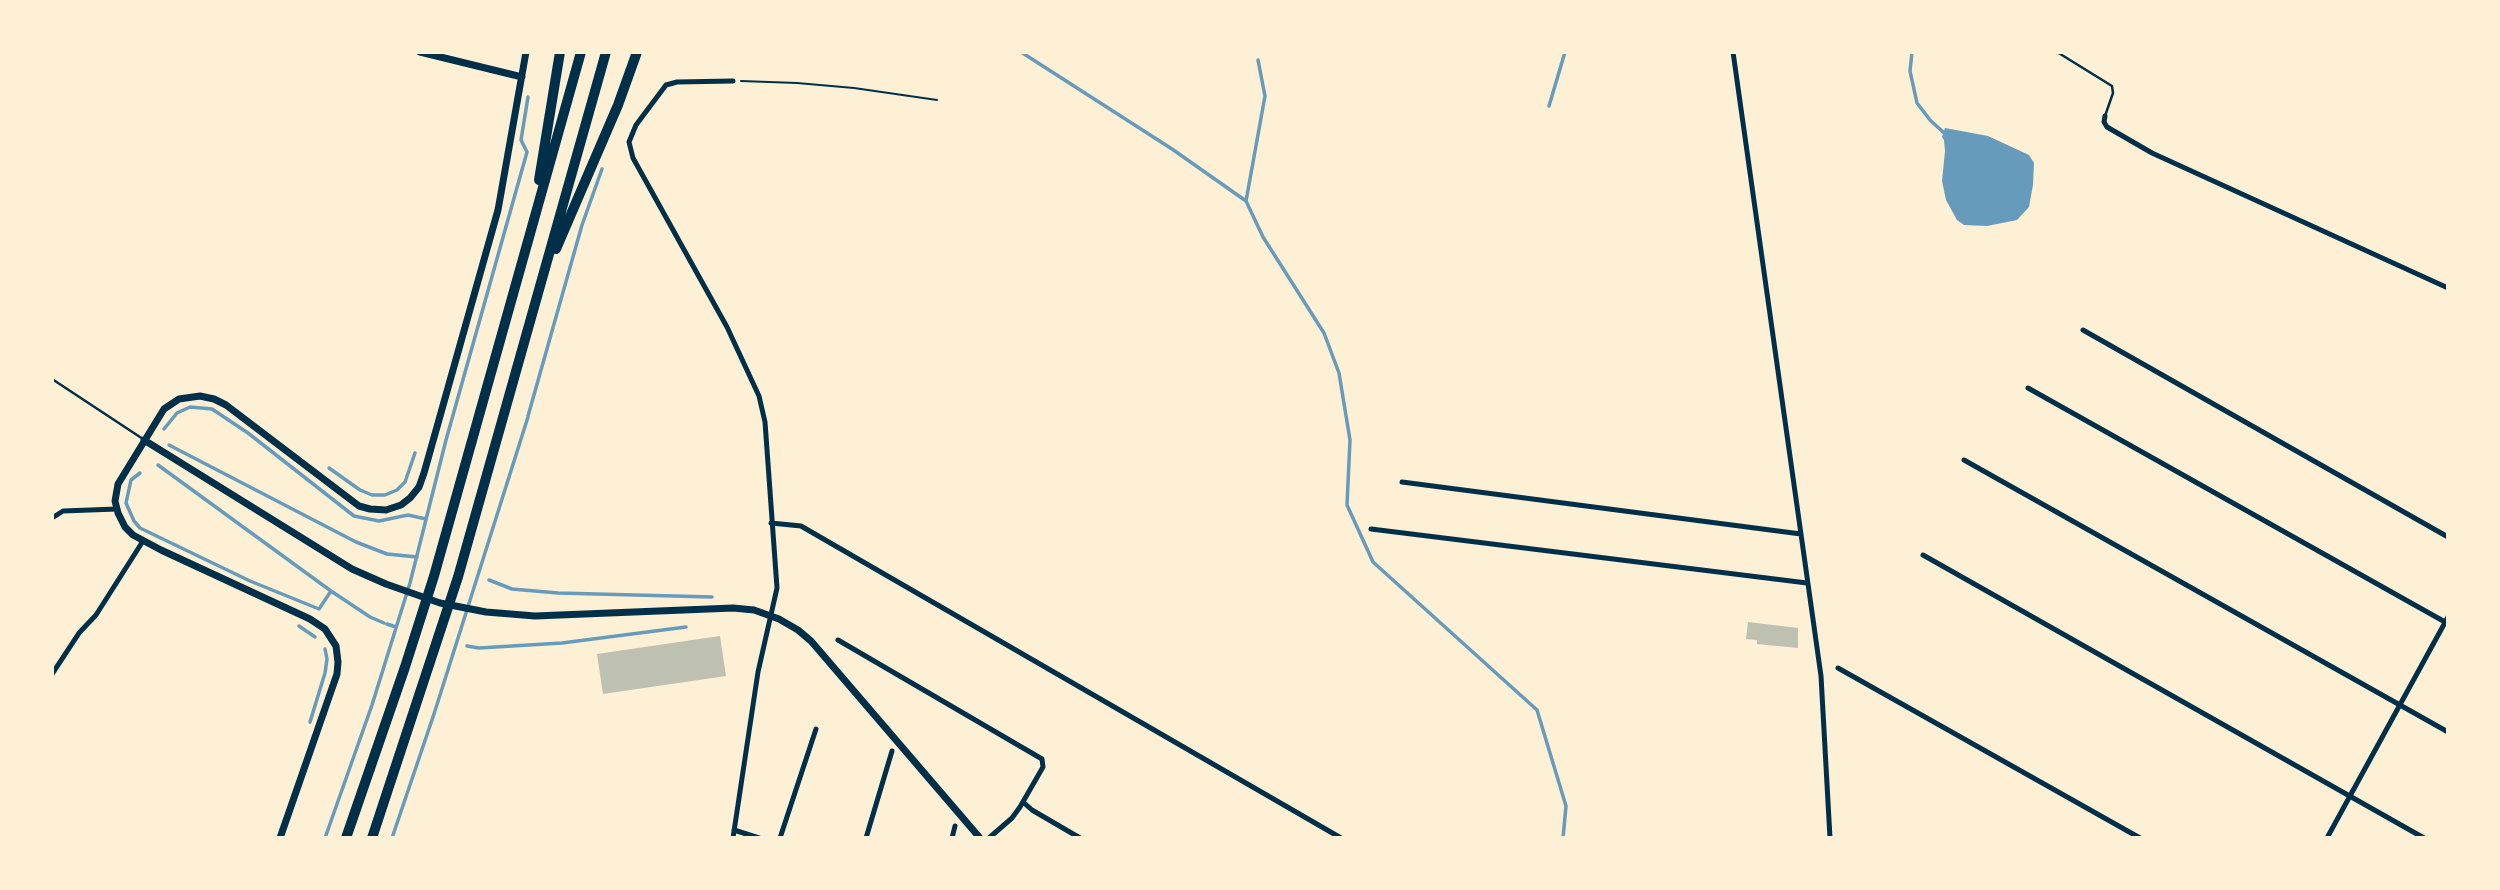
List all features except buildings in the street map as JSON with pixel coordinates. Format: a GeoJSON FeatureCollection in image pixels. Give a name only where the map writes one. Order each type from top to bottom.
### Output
{"type":"FeatureCollection","features":[{"type":"Feature","properties":{"kind":"highway"},"geometry":{"type":"LineString","coordinates":[[531,226],[559,52]]}},
{"type":"Feature","properties":{"kind":"highway"},"geometry":{"type":"LineString","coordinates":[[346,838],[434,576],[581,52]]}},
{"type":"Feature","properties":{"kind":"highway"},"geometry":{"type":"LineString","coordinates":[[372,838],[458,576],[606,52]]}},
{"type":"Feature","properties":{"kind":"highway"},"geometry":{"type":"LineString","coordinates":[[542,282],[618,105],[637,52]]}},
{"type":"Feature","properties":{"kind":"street"},"geometry":{"type":"LineString","coordinates":[[420,52],[522,77]]}},
{"type":"Feature","properties":{"kind":"street"},"geometry":{"type":"LineString","coordinates":[[280,838],[337,674],[336,646],[325,629],[314,621],[144,541],[125,527],[117,509],[116,492],[119,480],[144,439],[171,403],[191,396],[210,397],[226,405],[359,506],[386,509],[401,505],[410,498],[419,487],[424,473],[498,210],[526,52]]}},
{"type":"Feature","properties":{"kind":"street"},"geometry":{"type":"LineString","coordinates":[[1733,52],[1821,676],[1830,838]]}},
{"type":"Feature","properties":{"kind":"street"},"geometry":{"type":"LineString","coordinates":[[733,81],[677,82],[666,85],[631,133],[629,145],[721,316],[759,396],[766,426],[777,588],[758,673],[733,838]]}},
{"type":"Feature","properties":{"kind":"street"},"geometry":{"type":"LineString","coordinates":[[2105,116],[2107,127],[2152,153],[2448,288]]}},
{"type":"Feature","properties":{"kind":"street"},"geometry":{"type":"LineString","coordinates":[[2083,330],[2448,537]]}},
{"type":"Feature","properties":{"kind":"street"},"geometry":{"type":"LineString","coordinates":[[2028,388],[2446,620],[2327,838]]}},
{"type":"Feature","properties":{"kind":"street"},"geometry":{"type":"LineString","coordinates":[[144,439],[339,561],[386,584],[440,603],[505,614],[536,616],[725,608],[754,610],[790,624],[811,641],[980,838]]}},
{"type":"Feature","properties":{"kind":"street"},"geometry":{"type":"LineString","coordinates":[[1964,460],[2448,732]]}},
{"type":"Feature","properties":{"kind":"street"},"geometry":{"type":"LineString","coordinates":[[1402,482],[1801,534]]}},
{"type":"Feature","properties":{"kind":"street"},"geometry":{"type":"LineString","coordinates":[[52,518],[63,511],[117,509]]}},
{"type":"Feature","properties":{"kind":"street"},"geometry":{"type":"LineString","coordinates":[[771,523],[801,526],[1341,838]]}},
{"type":"Feature","properties":{"kind":"street"},"geometry":{"type":"LineString","coordinates":[[1371,529],[1807,583]]}},
{"type":"Feature","properties":{"kind":"street"},"geometry":{"type":"LineString","coordinates":[[52,674],[79,633],[96,615],[144,541]]}},
{"type":"Feature","properties":{"kind":"street"},"geometry":{"type":"LineString","coordinates":[[1923,555],[2424,838]]}},
{"type":"Feature","properties":{"kind":"street"},"geometry":{"type":"LineString","coordinates":[[838,640],[1042,759],[1043,767],[1023,802],[1012,818],[989,838]]}},
{"type":"Feature","properties":{"kind":"street"},"geometry":{"type":"LineString","coordinates":[[1838,668],[2140,838]]}},
{"type":"Feature","properties":{"kind":"street"},"geometry":{"type":"LineString","coordinates":[[780,838],[816,729]]}},
{"type":"Feature","properties":{"kind":"street"},"geometry":{"type":"LineString","coordinates":[[866,838],[892,751]]}},
{"type":"Feature","properties":{"kind":"street"},"geometry":{"type":"LineString","coordinates":[[1023,802],[1080,838]]}},
{"type":"Feature","properties":{"kind":"street"},"geometry":{"type":"LineString","coordinates":[[952,838],[955,826]]}},
{"type":"Feature","properties":{"kind":"street"},"geometry":{"type":"LineString","coordinates":[[734,830],[759,838]]}},
{"type":"Feature","properties":{"kind":"lane"},"geometry":{"type":"LineString","coordinates":[[2057,52],[2112,86],[2113,93],[2105,116]]}},
{"type":"Feature","properties":{"kind":"lane"},"geometry":{"type":"LineString","coordinates":[[52,379],[144,439]]}},
{"type":"Feature","properties":{"kind":"path"},"geometry":{"type":"LineString","coordinates":[[733,81],[831,86],[937,100]]}},
{"type":"Feature","properties":{"kind":"water"},"geometry":{"type":"Polygon","coordinates":[[[1945,128],[1988,136],[2029,155],[2034,163],[2029,207],[2017,220],[1987,226],[1964,225],[1957,220],[1946,200],[1942,181],[1945,151],[1942,137],[1945,128]]]}},
{"type":"Feature","properties":{"kind":"waterway"},"geometry":{"type":"LineString","coordinates":[[1021,52],[1172,149],[1246,201]]}},
{"type":"Feature","properties":{"kind":"waterway"},"geometry":{"type":"LineString","coordinates":[[1549,106],[1565,52]]}},
{"type":"Feature","properties":{"kind":"waterway"},"geometry":{"type":"LineString","coordinates":[[1912,52],[1910,71],[1917,103],[1943,132]]}},
{"type":"Feature","properties":{"kind":"waterway"},"geometry":{"type":"LineString","coordinates":[[1258,60],[1265,96],[1246,201],[1263,237],[1324,333],[1339,373],[1350,440],[1347,505],[1373,562],[1537,710],[1566,806],[1563,838]]}},
{"type":"Feature","properties":{"kind":"waterway"},"geometry":{"type":"LineString","coordinates":[[325,838],[372,705],[410,583],[446,440],[527,152],[521,140],[528,97]]}},
{"type":"Feature","properties":{"kind":"waterway"},"geometry":{"type":"LineString","coordinates":[[528,416],[582,225],[602,169]]}},
{"type":"Feature","properties":{"kind":"waterway"},"geometry":{"type":"LineString","coordinates":[[164,429],[177,413],[190,407],[212,409],[248,433],[354,516],[379,521],[408,515],[426,519]]}},
{"type":"Feature","properties":{"kind":"waterway"},"geometry":{"type":"LineString","coordinates":[[392,838],[528,417]]}},
{"type":"Feature","properties":{"kind":"waterway"},"geometry":{"type":"LineString","coordinates":[[169,445],[356,542],[387,554],[417,557]]}},
{"type":"Feature","properties":{"kind":"waterway"},"geometry":{"type":"LineString","coordinates":[[329,468],[360,490],[372,495],[385,495],[397,490],[405,482],[415,453]]}},
{"type":"Feature","properties":{"kind":"waterway"},"geometry":{"type":"LineString","coordinates":[[158,465],[331,591],[384,623]]}},
{"type":"Feature","properties":{"kind":"waterway"},"geometry":{"type":"LineString","coordinates":[[140,473],[131,480],[126,503],[140,528],[250,581],[319,609],[331,591]]}},
{"type":"Feature","properties":{"kind":"waterway"},"geometry":{"type":"LineString","coordinates":[[489,580],[512,589],[558,593],[712,597]]}},
{"type":"Feature","properties":{"kind":"waterway"},"geometry":{"type":"LineString","coordinates":[[387,624],[396,627]]}},
{"type":"Feature","properties":{"kind":"waterway"},"geometry":{"type":"LineString","coordinates":[[299,626],[315,637]]}},
{"type":"Feature","properties":{"kind":"waterway"},"geometry":{"type":"LineString","coordinates":[[467,646],[479,648],[562,643],[686,627]]}},
{"type":"Feature","properties":{"kind":"waterway"},"geometry":{"type":"LineString","coordinates":[[310,722],[325,673],[325,649]]}}]}
